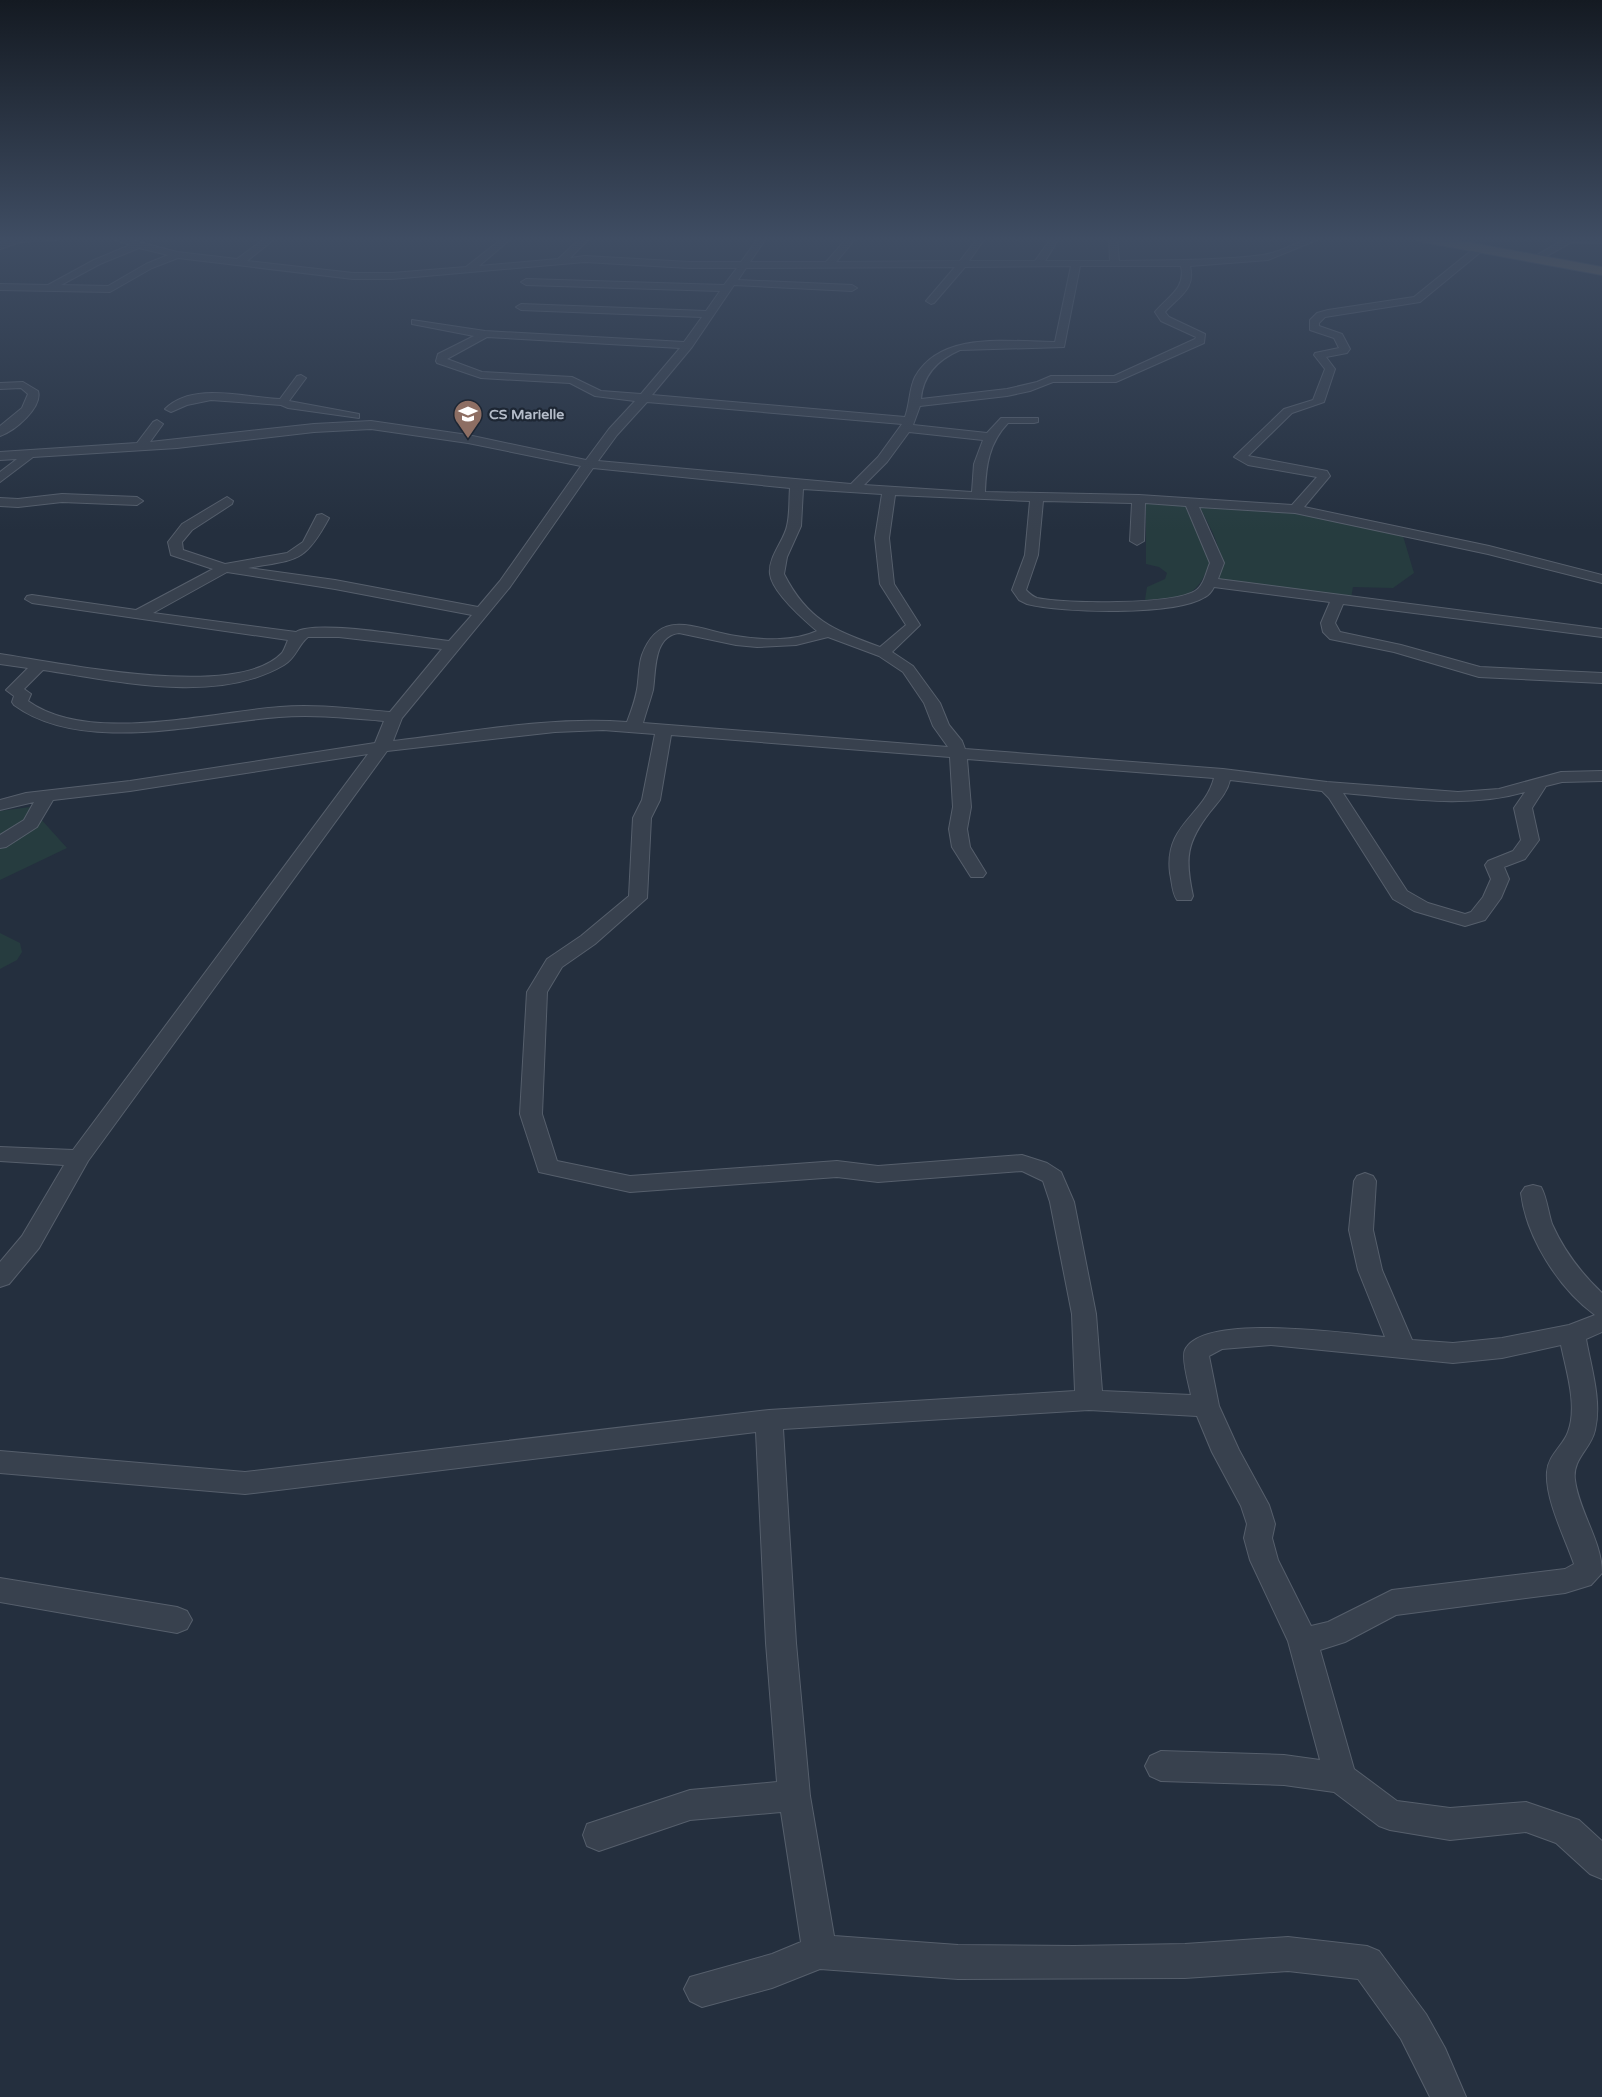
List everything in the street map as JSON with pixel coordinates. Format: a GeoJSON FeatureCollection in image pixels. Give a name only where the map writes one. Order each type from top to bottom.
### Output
{"type":"FeatureCollection","features":[{"type":"Feature","properties":{"kind":"street"},"geometry":{"type":"LineString","coordinates":[[483,335],[442,356],[441,361],[481,375],[572,380],[599,394],[907,425],[992,437]]}},
{"type":"Feature","properties":{"kind":"street"},"geometry":{"type":"LineString","coordinates":[[501,335],[688,345]]}},
{"type":"Feature","properties":{"kind":"street"},"geometry":{"type":"LineString","coordinates":[[0,1278],[31,1242],[79,1158],[382,747],[394,717],[505,584],[589,464],[695,335]]}},
{"type":"Feature","properties":{"kind":"street"},"geometry":{"type":"LineString","coordinates":[[1051,379],[1044,362],[1060,345],[1062,335]]}},
{"type":"Feature","properties":{"kind":"street"},"geometry":{"type":"LineString","coordinates":[[917,403],[1014,391],[1042,385],[1051,379],[1116,379],[1200,340],[1201,336],[1199,335]]}},
{"type":"Feature","properties":{"kind":"street"},"geometry":{"type":"LineString","coordinates":[[1295,509],[1324,476],[1323,474],[1248,461],[1239,457],[1288,411],[1318,402],[1330,369],[1318,355],[1345,349],[1338,336],[1335,335]]}},
{"type":"Feature","properties":{"kind":"street"},"geometry":{"type":"LineString","coordinates":[[853,489],[872,472],[907,425],[917,403],[916,391],[919,379],[925,370],[949,349],[964,346],[1060,345]]}},
{"type":"Feature","properties":{"kind":"street"},"geometry":{"type":"LineString","coordinates":[[283,402],[301,378]]}},
{"type":"Feature","properties":{"kind":"street"},"geometry":{"type":"LineString","coordinates":[[0,386],[23,385],[34,393],[28,408],[0,432]]}},
{"type":"Feature","properties":{"kind":"street"},"geometry":{"type":"LineString","coordinates":[[171,409],[179,403],[202,398],[283,402],[304,408],[364,417],[374,421],[371,425]]}},
{"type":"Feature","properties":{"kind":"street"},"geometry":{"type":"LineString","coordinates":[[978,496],[981,456],[992,437],[1005,420],[1034,420]]}},
{"type":"Feature","properties":{"kind":"street"},"geometry":{"type":"LineString","coordinates":[[140,447],[157,424]]}},
{"type":"Feature","properties":{"kind":"street"},"geometry":{"type":"LineString","coordinates":[[0,456],[140,447],[314,428],[371,425],[468,439],[589,464],[797,485],[889,492],[1139,499],[1295,509],[1489,550],[1602,579]]}},
{"type":"Feature","properties":{"kind":"street"},"geometry":{"type":"LineString","coordinates":[[0,478],[30,454]]}},
{"type":"Feature","properties":{"kind":"street"},"geometry":{"type":"LineString","coordinates":[[797,485],[794,526],[780,557],[777,574],[796,604],[827,632],[884,653],[908,669],[932,703],[941,726],[956,744],[959,755],[962,792],[958,829],[961,847],[978,873]]}},
{"type":"Feature","properties":{"kind":"street"},"geometry":{"type":"LineString","coordinates":[[884,653],[887,646],[909,632],[913,625],[887,584],[882,538],[889,492]]}},
{"type":"Feature","properties":{"kind":"street"},"geometry":{"type":"LineString","coordinates":[[1037,496],[1036,538],[1029,568],[1018,590],[1022,596],[1032,601],[1092,606],[1159,603],[1201,595],[1210,582],[1217,563],[1191,502]]}},
{"type":"Feature","properties":{"kind":"street"},"geometry":{"type":"LineString","coordinates":[[0,502],[18,503],[62,498],[138,501]]}},
{"type":"Feature","properties":{"kind":"street"},"geometry":{"type":"LineString","coordinates":[[1137,541],[1139,499]]}},
{"type":"Feature","properties":{"kind":"street"},"geometry":{"type":"LineString","coordinates":[[227,501],[187,527],[175,542],[176,552],[194,561],[225,568],[390,593],[481,612]]}},
{"type":"Feature","properties":{"kind":"street"},"geometry":{"type":"LineString","coordinates":[[140,614],[225,568],[291,556],[308,544],[322,518]]}},
{"type":"Feature","properties":{"kind":"street"},"geometry":{"type":"LineString","coordinates":[[1210,582],[1467,618],[1602,633]]}},
{"type":"Feature","properties":{"kind":"street"},"geometry":{"type":"LineString","coordinates":[[32,599],[140,614],[195,625],[297,637],[305,633],[339,633],[453,646]]}},
{"type":"Feature","properties":{"kind":"street"},"geometry":{"type":"LineString","coordinates":[[1339,599],[1330,613],[1327,628],[1335,636],[1396,648],[1479,672],[1599,677]]}},
{"type":"Feature","properties":{"kind":"street"},"geometry":{"type":"LineString","coordinates":[[634,727],[646,682],[645,672],[649,666],[649,656],[663,633],[671,629],[682,629],[736,641],[771,642],[812,638],[827,632]]}},
{"type":"Feature","properties":{"kind":"street"},"geometry":{"type":"LineString","coordinates":[[0,659],[155,682],[212,679],[244,675],[274,665],[289,654],[297,637]]}},
{"type":"Feature","properties":{"kind":"street"},"geometry":{"type":"LineString","coordinates":[[38,666],[14,690],[23,694],[21,702],[32,711],[61,720],[104,728],[167,726],[298,711],[394,717]]}},
{"type":"Feature","properties":{"kind":"street"},"geometry":{"type":"LineString","coordinates":[[0,804],[382,747],[555,727],[634,727],[959,755],[1223,774],[1327,787],[1458,797],[1500,794],[1561,777],[1602,776]]}},
{"type":"Feature","properties":{"kind":"street"},"geometry":{"type":"LineString","coordinates":[[664,730],[651,800],[642,818],[638,898],[588,940],[554,963],[537,992],[531,1114],[547,1167],[630,1184],[837,1169],[878,1174],[1022,1163],[1039,1168],[1053,1177],[1062,1202],[1084,1314],[1089,1400]]}},
{"type":"Feature","properties":{"kind":"street"},"geometry":{"type":"LineString","coordinates":[[1184,896],[1177,869],[1178,854],[1193,824],[1216,797],[1223,774]]}},
{"type":"Feature","properties":{"kind":"street"},"geometry":{"type":"LineString","coordinates":[[1327,787],[1336,795],[1400,895],[1421,907],[1465,920],[1478,916],[1492,898],[1500,879],[1494,864],[1519,855],[1530,840],[1523,808],[1540,783]]}},
{"type":"Feature","properties":{"kind":"street"},"geometry":{"type":"LineString","coordinates":[[0,843],[31,823],[46,796]]}},
{"type":"Feature","properties":{"kind":"street"},"geometry":{"type":"LineString","coordinates":[[0,1154],[79,1158]]}},
{"type":"Feature","properties":{"kind":"street"},"geometry":{"type":"LineString","coordinates":[[1365,1181],[1361,1230],[1370,1270],[1402,1347]]}},
{"type":"Feature","properties":{"kind":"street"},"geometry":{"type":"LineString","coordinates":[[1533,1193],[1533,1204],[1551,1243],[1569,1274],[1602,1308]]}},
{"type":"Feature","properties":{"kind":"street"},"geometry":{"type":"LineString","coordinates":[[1341,1778],[1303,1641],[1264,1560],[1258,1538],[1261,1524],[1255,1504],[1226,1452],[1206,1406],[1201,1392],[1196,1353],[1207,1344],[1222,1340],[1270,1336],[1453,1353],[1502,1348],[1572,1334],[1602,1322]]}},
{"type":"Feature","properties":{"kind":"street"},"geometry":{"type":"LineString","coordinates":[[1303,1641],[1334,1633],[1392,1603],[1565,1581],[1581,1576],[1590,1568],[1561,1478],[1563,1456],[1577,1442],[1583,1428],[1583,1400],[1572,1334]]}},
{"type":"Feature","properties":{"kind":"street"},"geometry":{"type":"LineString","coordinates":[[0,1462],[245,1484],[769,1420],[1089,1400],[1206,1406]]}},
{"type":"Feature","properties":{"kind":"street"},"geometry":{"type":"LineString","coordinates":[[769,1420],[781,1643],[794,1796],[820,1953]]}},
{"type":"Feature","properties":{"kind":"street"},"geometry":{"type":"LineString","coordinates":[[0,1590],[177,1620]]}},
{"type":"Feature","properties":{"kind":"street"},"geometry":{"type":"LineString","coordinates":[[1161,1766],[1284,1770],[1341,1778],[1390,1815],[1450,1824],[1526,1817],[1567,1830],[1602,1863]]}},
{"type":"Feature","properties":{"kind":"street"},"geometry":{"type":"LineString","coordinates":[[599,1835],[690,1805],[794,1796]]}},
{"type":"Feature","properties":{"kind":"street"},"geometry":{"type":"LineString","coordinates":[[702,1989],[772,1971],[820,1953],[958,1962],[1074,1963],[1185,1961],[1288,1954],[1367,1963],[1390,1991],[1438,2070],[1448,2097]]}},
{"type":"Feature","properties":{"kind":"green space"},"geometry":{"type":"Polygon","coordinates":[[[1146,502],[1185,505],[1210,562],[1199,584],[1179,597],[1145,600],[1147,587],[1165,579],[1167,573],[1159,567],[1146,564],[1146,502]]]}},
{"type":"Feature","properties":{"kind":"green space"},"geometry":{"type":"Polygon","coordinates":[[[1199,505],[1293,512],[1403,536],[1414,573],[1393,588],[1353,587],[1351,598],[1216,580],[1221,562],[1219,552],[1199,505]]]}},
{"type":"Feature","properties":{"kind":"green space"},"geometry":{"type":"Polygon","coordinates":[[[30,807],[67,848],[0,880],[0,811],[30,807]]]}},
{"type":"Feature","properties":{"kind":"green space"},"geometry":{"type":"Polygon","coordinates":[[[0,933],[20,943],[22,952],[17,960],[0,969],[0,933]]]}},
{"type":"Feature","properties":{"kind":"place","name":"CS Marielle"},"geometry":{"type":"Point","coordinates":[468,440]}}]}
